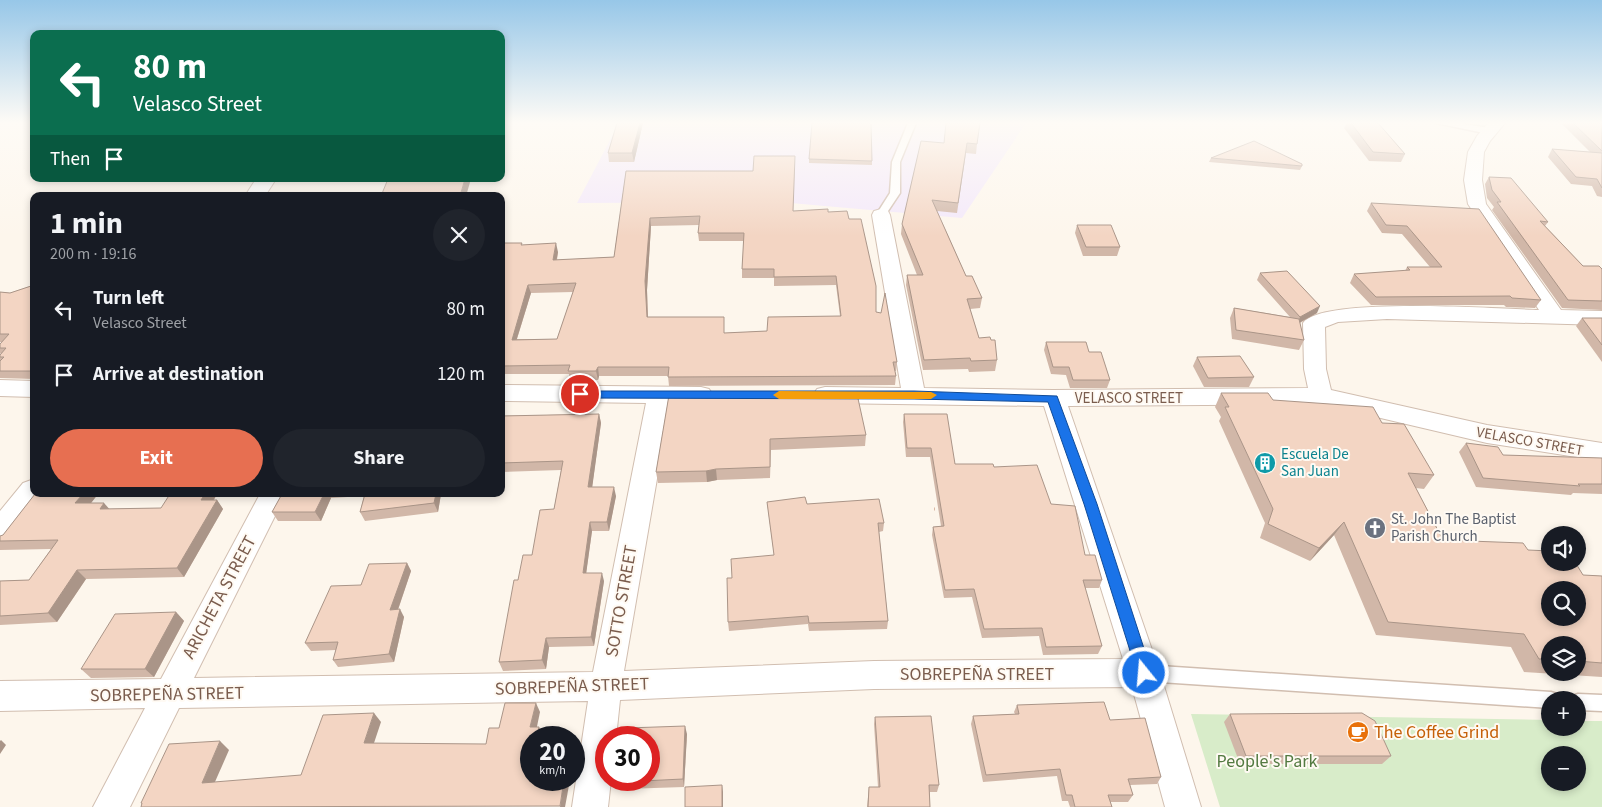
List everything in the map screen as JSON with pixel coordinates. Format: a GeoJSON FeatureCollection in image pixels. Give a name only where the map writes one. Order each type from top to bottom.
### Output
{"type":"FeatureCollection","features":[{"type":"Feature","properties":{"kind":"street"},"geometry":{"type":"LineString","coordinates":[[1475,161],[1473,180],[1477,204],[1555,317]]}},
{"type":"Feature","properties":{"kind":"street"},"geometry":{"type":"LineString","coordinates":[[881,215],[914,395]]}},
{"type":"Feature","properties":{"kind":"street"},"geometry":{"type":"LineString","coordinates":[[1321,396],[1315,370],[1314,323],[1336,316],[1387,312],[1602,318]]}},
{"type":"Feature","properties":{"kind":"street"},"geometry":{"type":"LineString","coordinates":[[0,388],[30,389]]}},
{"type":"Feature","properties":{"kind":"street"},"geometry":{"type":"LineString","coordinates":[[505,393],[660,396],[718,395]]}},
{"type":"Feature","properties":{"kind":"street","name":"VELASCO STREET"},"geometry":{"type":"LineString","coordinates":[[806,395],[1053,398],[1321,396],[1486,434],[1602,452]]}},
{"type":"Feature","properties":{"kind":"street","name":"SOTTO STREET"},"geometry":{"type":"LineString","coordinates":[[590,807],[606,686],[660,396]]}},
{"type":"Feature","properties":{"kind":"street"},"geometry":{"type":"LineString","coordinates":[[1053,398],[1091,504],[1144,673],[1183,807]]}},
{"type":"Feature","properties":{"kind":"street"},"geometry":{"type":"LineString","coordinates":[[0,534],[30,496]]}},
{"type":"Feature","properties":{"kind":"street","name":"ARICHETA STREET"},"geometry":{"type":"LineString","coordinates":[[111,807],[271,497]]}},
{"type":"Feature","properties":{"kind":"street","name":"SOBREPEÑA STREET"},"geometry":{"type":"LineString","coordinates":[[0,696],[168,695],[606,686],[874,674],[1144,673]]}},
{"type":"Feature","properties":{"kind":"lane"},"geometry":{"type":"LineString","coordinates":[[881,215],[895,193],[897,161]]}},
{"type":"Feature","properties":{"kind":"lane"},"geometry":{"type":"LineString","coordinates":[[1144,673],[1541,699]]}},
{"type":"Feature","properties":{"kind":"lane"},"geometry":{"type":"LineString","coordinates":[[1586,702],[1602,703]]}},
{"type":"Feature","properties":{"kind":"path"},"geometry":{"type":"LineString","coordinates":[[934,509],[953,509]]}},
{"type":"Feature","properties":{"kind":"shaded area"},"geometry":{"type":"Polygon","coordinates":[[[599,161],[1001,161],[962,218],[779,202],[577,203],[599,161]]]}},
{"type":"Feature","properties":{"kind":"green space","name":"People's Park"},"geometry":{"type":"Polygon","coordinates":[[[1191,714],[1541,720],[1541,736],[1586,736],[1586,721],[1602,721],[1602,807],[1220,807],[1191,714]]]}},
{"type":"Feature","properties":{"kind":"building"},"geometry":{"type":"Polygon","coordinates":[[[754,161],[795,161],[793,211],[828,209],[828,212],[847,211],[849,219],[861,219],[876,286],[876,312],[881,313],[885,293],[897,362],[893,362],[896,376],[668,377],[669,367],[598,367],[596,371],[568,371],[570,365],[505,366],[505,243],[522,243],[521,245],[556,243],[553,260],[614,257],[626,171],[753,171],[754,161]],[[700,216],[650,218],[645,281],[647,317],[724,317],[724,333],[767,331],[768,317],[841,316],[836,276],[774,277],[774,269],[742,269],[744,233],[698,233],[700,216]],[[576,283],[528,285],[512,340],[557,339],[576,283]]]}},
{"type":"Feature","properties":{"kind":"building"},"geometry":{"type":"Polygon","coordinates":[[[916,161],[964,161],[958,203],[932,200],[966,276],[972,276],[982,298],[967,299],[979,338],[990,337],[991,340],[995,340],[997,360],[971,361],[970,358],[924,360],[907,275],[923,275],[902,224],[916,161]]]}},
{"type":"Feature","properties":{"kind":"building"},"geometry":{"type":"Polygon","coordinates":[[[1241,161],[1295,161],[1302,164],[1302,166],[1241,161]]]}},
{"type":"Feature","properties":{"kind":"building"},"geometry":{"type":"Polygon","coordinates":[[[1562,161],[1602,161],[1602,188],[1597,179],[1576,177],[1562,161]]]}},
{"type":"Feature","properties":{"kind":"building"},"geometry":{"type":"Polygon","coordinates":[[[1489,177],[1511,178],[1548,222],[1540,221],[1583,266],[1599,266],[1602,269],[1602,301],[1568,300],[1497,202],[1501,202],[1492,190],[1489,177]]]}},
{"type":"Feature","properties":{"kind":"building"},"geometry":{"type":"Polygon","coordinates":[[[387,182],[464,182],[461,192],[383,192],[387,182]]]}},
{"type":"Feature","properties":{"kind":"building"},"geometry":{"type":"Polygon","coordinates":[[[1371,203],[1479,209],[1541,300],[1512,298],[1510,296],[1376,297],[1354,274],[1410,270],[1407,267],[1442,267],[1407,226],[1386,225],[1371,203]]]}},
{"type":"Feature","properties":{"kind":"building"},"geometry":{"type":"Polygon","coordinates":[[[1077,225],[1111,225],[1120,247],[1086,247],[1077,225]]]}},
{"type":"Feature","properties":{"kind":"building"},"geometry":{"type":"Polygon","coordinates":[[[1287,271],[1320,306],[1300,317],[1260,273],[1287,271]]]}},
{"type":"Feature","properties":{"kind":"building"},"geometry":{"type":"Polygon","coordinates":[[[30,286],[30,371],[0,371],[0,361],[4,357],[0,357],[0,355],[6,348],[0,348],[0,344],[9,334],[0,334],[0,292],[10,293],[30,286]]]}},
{"type":"Feature","properties":{"kind":"building"},"geometry":{"type":"Polygon","coordinates":[[[1234,308],[1299,319],[1304,340],[1236,330],[1234,308]]]}},
{"type":"Feature","properties":{"kind":"building"},"geometry":{"type":"Polygon","coordinates":[[[1582,318],[1602,318],[1602,345],[1582,318]]]}},
{"type":"Feature","properties":{"kind":"building"},"geometry":{"type":"Polygon","coordinates":[[[1046,342],[1086,342],[1089,352],[1101,352],[1110,380],[1073,380],[1069,367],[1053,367],[1046,342]]]}},
{"type":"Feature","properties":{"kind":"building"},"geometry":{"type":"Polygon","coordinates":[[[1240,356],[1254,377],[1208,378],[1197,357],[1240,356]]]}},
{"type":"Feature","properties":{"kind":"building"},"geometry":{"type":"Polygon","coordinates":[[[1221,393],[1268,393],[1273,400],[1373,407],[1382,423],[1404,424],[1434,475],[1408,473],[1443,540],[1523,543],[1528,550],[1541,551],[1541,571],[1581,571],[1583,575],[1602,576],[1602,663],[1586,662],[1586,636],[1541,636],[1541,659],[1539,659],[1524,634],[1388,622],[1344,522],[1319,548],[1268,524],[1273,509],[1225,407],[1229,407],[1221,393]]]}},
{"type":"Feature","properties":{"kind":"building"},"geometry":{"type":"Polygon","coordinates":[[[857,394],[866,435],[770,439],[770,467],[656,472],[669,395],[857,394]]]}},
{"type":"Feature","properties":{"kind":"building"},"geometry":{"type":"Polygon","coordinates":[[[599,414],[588,487],[614,487],[607,522],[590,522],[583,573],[602,573],[591,637],[546,638],[542,660],[499,662],[514,580],[518,580],[523,555],[532,555],[540,510],[554,509],[563,461],[505,463],[505,416],[599,414]]]}},
{"type":"Feature","properties":{"kind":"building"},"geometry":{"type":"Polygon","coordinates":[[[904,414],[947,414],[955,464],[993,464],[994,467],[1037,465],[1051,504],[1075,506],[1085,555],[1095,555],[1102,580],[1083,580],[1102,646],[1046,647],[1042,628],[984,629],[974,589],[945,590],[933,527],[944,526],[931,448],[907,448],[904,414]]]}},
{"type":"Feature","properties":{"kind":"building"},"geometry":{"type":"Polygon","coordinates":[[[1466,443],[1498,447],[1503,455],[1602,458],[1602,484],[1578,484],[1580,486],[1483,478],[1466,443]]]}},
{"type":"Feature","properties":{"kind":"building"},"geometry":{"type":"Polygon","coordinates":[[[33,497],[80,497],[75,503],[104,503],[100,509],[161,508],[168,497],[203,497],[201,500],[217,500],[177,568],[77,570],[48,613],[0,616],[0,581],[29,580],[58,540],[0,541],[0,536],[3,535],[33,497]]]}},
{"type":"Feature","properties":{"kind":"building"},"geometry":{"type":"Polygon","coordinates":[[[280,497],[322,497],[315,512],[272,512],[280,497]]]}},
{"type":"Feature","properties":{"kind":"building"},"geometry":{"type":"Polygon","coordinates":[[[364,497],[435,497],[434,503],[360,512],[364,497]]]}},
{"type":"Feature","properties":{"kind":"building"},"geometry":{"type":"Polygon","coordinates":[[[805,497],[807,504],[879,499],[884,523],[878,523],[888,621],[809,623],[808,616],[728,622],[727,578],[732,578],[731,559],[774,555],[767,502],[805,497]]]}},
{"type":"Feature","properties":{"kind":"building"},"geometry":{"type":"Polygon","coordinates":[[[407,563],[390,610],[400,609],[389,654],[333,660],[338,642],[305,643],[331,586],[361,585],[369,564],[407,563]]]}},
{"type":"Feature","properties":{"kind":"building"},"geometry":{"type":"Polygon","coordinates":[[[176,612],[145,669],[81,669],[115,614],[176,612]]]}},
{"type":"Feature","properties":{"kind":"building"},"geometry":{"type":"Polygon","coordinates":[[[1104,702],[1110,720],[1145,718],[1161,777],[1128,779],[1133,795],[1108,795],[1112,807],[1075,807],[1072,795],[1066,795],[1060,769],[986,775],[973,716],[1019,714],[1017,705],[1104,702]]]}},
{"type":"Feature","properties":{"kind":"building"},"geometry":{"type":"Polygon","coordinates":[[[505,703],[536,703],[530,726],[520,726],[520,791],[562,791],[560,806],[141,807],[141,803],[169,744],[220,741],[202,783],[301,775],[323,715],[374,713],[364,743],[486,744],[489,728],[499,728],[505,703]]]}},
{"type":"Feature","properties":{"kind":"building"},"geometry":{"type":"Polygon","coordinates":[[[1362,713],[1375,721],[1391,756],[1246,756],[1230,714],[1362,713]]]}},
{"type":"Feature","properties":{"kind":"building"},"geometry":{"type":"Polygon","coordinates":[[[931,716],[939,785],[929,785],[930,807],[868,807],[869,787],[880,787],[875,717],[931,716]]]}},
{"type":"Feature","properties":{"kind":"building"},"geometry":{"type":"Polygon","coordinates":[[[685,726],[683,779],[660,780],[660,727],[685,726]]]}},
{"type":"Feature","properties":{"kind":"building"},"geometry":{"type":"Polygon","coordinates":[[[722,785],[722,807],[685,807],[685,787],[722,785]]]}},
{"type":"Feature","properties":{"kind":"slow traffic"},"geometry":{"type":"LineString","coordinates":[[779,395],[931,395]]}},
{"type":"Feature","properties":{"kind":"place","name":"Escuela De San Juan"},"geometry":{"type":"Point","coordinates":[1265,463]}},
{"type":"Feature","properties":{"kind":"place","name":"St. John The Baptist Parish Church"},"geometry":{"type":"Point","coordinates":[1375,528]}},
{"type":"Feature","properties":{"kind":"place","name":"The Coffee Grind"},"geometry":{"type":"Point","coordinates":[1358,732]}},
{"type":"Feature","properties":{"kind":"route"},"geometry":{"type":"LineString","coordinates":[[580,394],[660,396],[914,395],[1053,398],[1091,504],[1144,673]]}}]}
